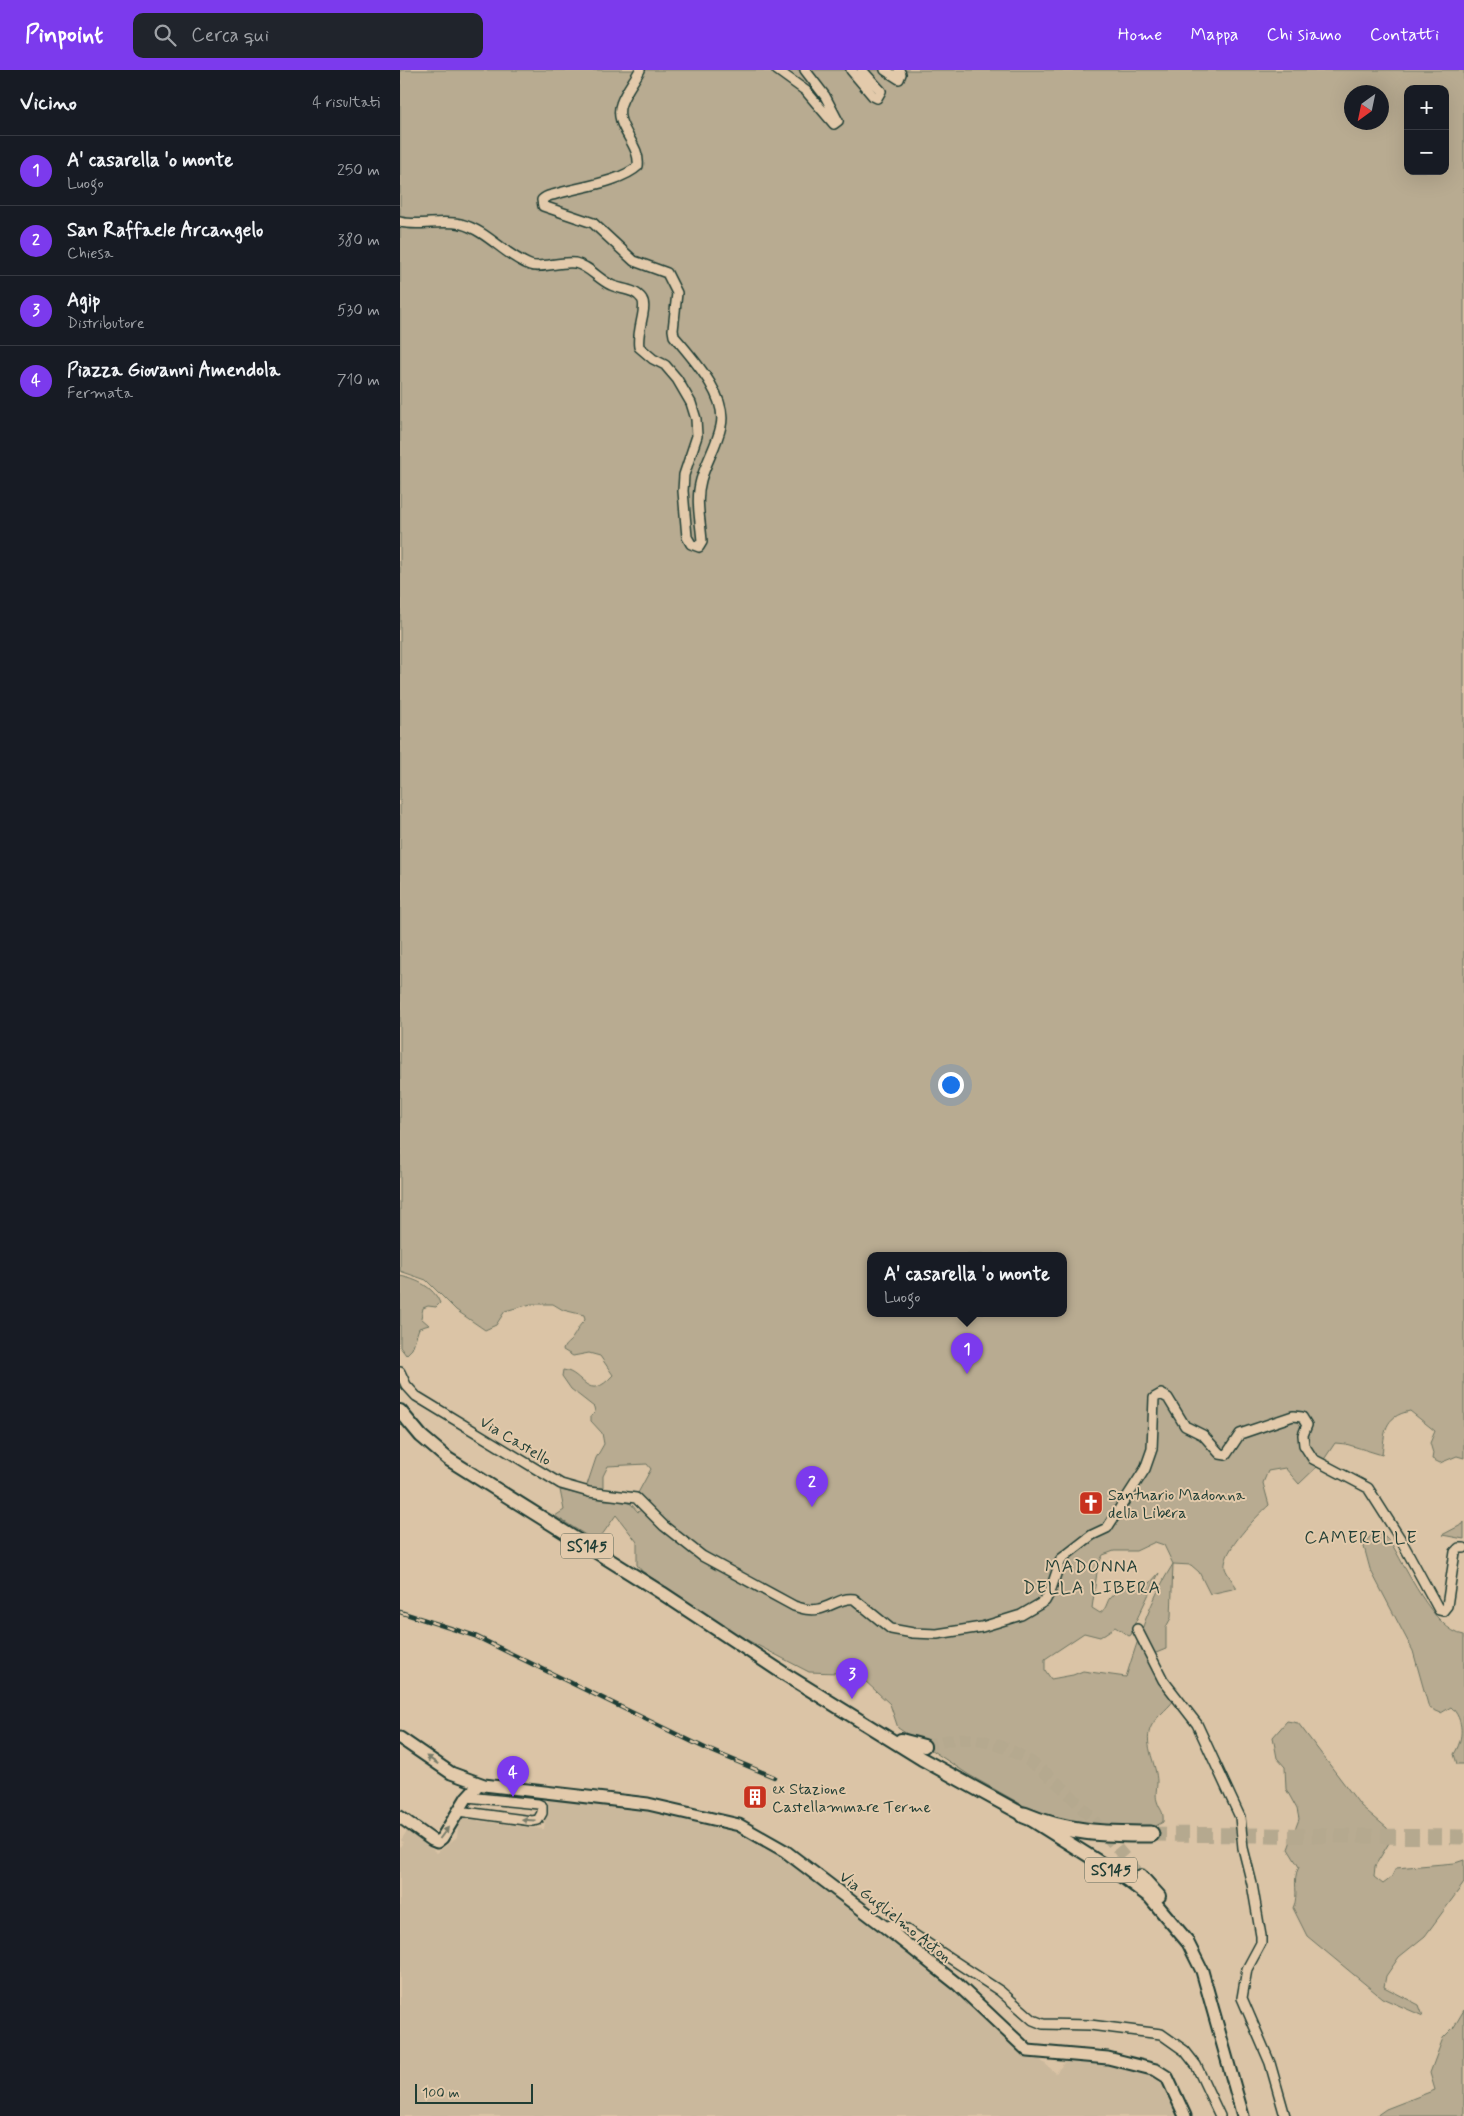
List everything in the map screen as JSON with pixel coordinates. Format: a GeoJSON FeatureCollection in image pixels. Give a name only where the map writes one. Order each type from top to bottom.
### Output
{"type":"FeatureCollection","features":[{"type":"Feature","properties":{"kind":"highway"},"geometry":{"type":"LineString","coordinates":[[1024,1815],[1053,1826],[1080,1832],[1150,1834]]}},
{"type":"Feature","properties":{"kind":"main road","name":"SS145"},"geometry":{"type":"LineString","coordinates":[[400,1411],[421,1436],[448,1460],[662,1593],[775,1668],[882,1734],[1024,1815],[1138,1887],[1163,1911],[1187,1940]]}},
{"type":"Feature","properties":{"kind":"main road","name":"SS145"},"geometry":{"type":"LineString","coordinates":[[882,1734],[924,1746]]}},
{"type":"Feature","properties":{"kind":"main road","name":"SS145"},"geometry":{"type":"LineString","coordinates":[[1141,1876],[1172,1914],[1187,1940]]}},
{"type":"Feature","properties":{"kind":"street"},"geometry":{"type":"LineString","coordinates":[[400,222],[460,224],[479,231],[519,259],[532,265],[543,266],[554,262],[576,263],[612,286],[627,289],[642,299],[645,309],[637,337],[639,347],[653,360],[664,364],[677,379],[691,403],[696,419],[696,436],[684,475],[683,500],[687,537],[691,544],[699,547],[702,542],[698,498],[701,480],[722,424],[722,412],[720,400],[674,336],[677,293],[673,282],[667,273],[634,261],[593,223],[543,206],[542,200],[546,196],[566,190],[623,176],[638,166],[636,153],[619,117],[620,105],[640,70]]}},
{"type":"Feature","properties":{"kind":"street"},"geometry":{"type":"LineString","coordinates":[[777,70],[806,91],[834,124],[838,121],[834,111],[805,70]]}},
{"type":"Feature","properties":{"kind":"street"},"geometry":{"type":"LineString","coordinates":[[851,70],[872,96],[877,98],[881,95],[882,90],[862,70]]}},
{"type":"Feature","properties":{"kind":"street"},"geometry":{"type":"LineString","coordinates":[[885,70],[899,79],[901,74],[899,70]]}},
{"type":"Feature","properties":{"kind":"street","name":"Via Castello"},"geometry":{"type":"LineString","coordinates":[[400,1372],[406,1385],[416,1396],[552,1479],[589,1492],[636,1498],[664,1526],[702,1556],[794,1606],[808,1610],[821,1609],[848,1598],[854,1599],[887,1626],[914,1633],[936,1634],[982,1627],[1021,1615],[1045,1600],[1050,1592],[1061,1559],[1086,1539],[1108,1528],[1145,1469],[1152,1448],[1154,1398],[1161,1394],[1168,1398],[1185,1426],[1203,1435],[1220,1454],[1226,1455],[1240,1434],[1293,1416],[1302,1416],[1306,1425],[1303,1435],[1304,1445],[1313,1459],[1368,1488],[1401,1540],[1439,1610],[1443,1611],[1447,1606],[1454,1552],[1459,1548],[1464,1548]]}},
{"type":"Feature","properties":{"kind":"street"},"geometry":{"type":"LineString","coordinates":[[1137,1629],[1164,1680],[1197,1724],[1240,1818],[1243,1848],[1252,1884],[1261,1936],[1261,1943],[1247,1969],[1242,1998],[1270,2063],[1285,2116]]}},
{"type":"Feature","properties":{"kind":"street","name":"Via Guglielmo Acton"},"geometry":{"type":"LineString","coordinates":[[400,1738],[451,1773],[479,1784],[648,1804],[739,1825],[785,1852],[885,1927],[956,1984],[1028,2051],[1108,2058],[1156,2070],[1167,2077],[1185,2116]]}},
{"type":"Feature","properties":{"kind":"street"},"geometry":{"type":"LineString","coordinates":[[465,1779],[467,1797]]}},
{"type":"Feature","properties":{"kind":"street"},"geometry":{"type":"LineString","coordinates":[[400,1817],[437,1842],[442,1838],[467,1797],[479,1784]]}},
{"type":"Feature","properties":{"kind":"street"},"geometry":{"type":"LineString","coordinates":[[532,1804],[535,1791]]}},
{"type":"Feature","properties":{"kind":"street"},"geometry":{"type":"LineString","coordinates":[[457,1814],[538,1820],[542,1813],[542,1806],[467,1797]]}},
{"type":"Feature","properties":{"kind":"street"},"geometry":{"type":"LineString","coordinates":[[885,1927],[894,1924],[907,1930],[1000,1991],[1033,2020],[1043,2024],[1090,2025],[1161,2034],[1185,2051],[1196,2065],[1220,2116]]}},
{"type":"Feature","properties":{"kind":"street","name":"SS145"},"geometry":{"type":"LineString","coordinates":[[1187,1940],[1202,1971],[1244,2116]]}},
{"type":"Feature","properties":{"kind":"shaded area"},"geometry":{"type":"Polygon","coordinates":[[[400,70],[1464,70],[1464,1458],[1457,1456],[1440,1463],[1432,1459],[1433,1453],[1430,1443],[1435,1431],[1410,1411],[1390,1421],[1385,1433],[1382,1455],[1346,1444],[1335,1443],[1323,1461],[1299,1484],[1285,1468],[1268,1471],[1263,1483],[1269,1505],[1234,1543],[1226,1561],[1225,1568],[1237,1588],[1210,1594],[1199,1572],[1191,1565],[1173,1564],[1171,1618],[1166,1627],[1166,1649],[1146,1657],[1174,1700],[1154,1721],[1149,1735],[1157,1782],[1156,1799],[1162,1813],[1163,1822],[1154,1827],[1111,1827],[1064,1822],[1044,1817],[969,1775],[898,1728],[890,1704],[864,1680],[837,1673],[809,1672],[734,1633],[642,1571],[637,1565],[637,1542],[616,1515],[597,1542],[555,1516],[564,1510],[560,1490],[605,1500],[619,1500],[631,1504],[638,1512],[648,1505],[638,1493],[651,1469],[647,1464],[608,1466],[603,1476],[603,1488],[599,1491],[586,1488],[596,1458],[604,1444],[602,1433],[591,1421],[591,1416],[595,1412],[594,1407],[571,1389],[562,1376],[563,1370],[570,1372],[591,1387],[597,1387],[613,1375],[600,1356],[589,1353],[573,1356],[563,1350],[585,1320],[584,1315],[563,1310],[553,1304],[531,1304],[505,1311],[496,1325],[485,1330],[456,1310],[426,1280],[400,1271],[400,70]],[[1155,1542],[1136,1551],[1114,1551],[1103,1555],[1098,1565],[1092,1608],[1100,1613],[1117,1591],[1133,1585],[1150,1583],[1159,1573],[1131,1635],[1129,1636],[1115,1627],[1100,1637],[1084,1633],[1045,1659],[1045,1670],[1051,1679],[1083,1671],[1126,1677],[1146,1619],[1173,1564],[1164,1545],[1155,1542]]]}},
{"type":"Feature","properties":{"kind":"shaded area"},"geometry":{"type":"Polygon","coordinates":[[[400,1276],[412,1279],[429,1288],[440,1303],[436,1307],[428,1306],[423,1308],[421,1318],[429,1325],[419,1328],[412,1349],[406,1355],[400,1347],[400,1276]]]}},
{"type":"Feature","properties":{"kind":"shaded area"},"geometry":{"type":"Polygon","coordinates":[[[1464,1522],[1464,1539],[1442,1535],[1463,1524],[1464,1522]]]}},
{"type":"Feature","properties":{"kind":"shaded area"},"geometry":{"type":"Polygon","coordinates":[[[1382,1535],[1390,1541],[1412,1581],[1431,1610],[1453,1631],[1464,1635],[1464,1764],[1457,1764],[1454,1754],[1461,1736],[1458,1717],[1451,1707],[1441,1713],[1429,1708],[1413,1651],[1370,1569],[1363,1543],[1371,1536],[1382,1535]]]}},
{"type":"Feature","properties":{"kind":"shaded area"},"geometry":{"type":"Polygon","coordinates":[[[1287,1721],[1298,1723],[1361,1806],[1387,1828],[1392,1838],[1375,1866],[1374,1877],[1383,1884],[1391,1878],[1396,1868],[1455,1863],[1464,1860],[1464,1883],[1425,1936],[1399,1957],[1386,1976],[1384,1987],[1419,2005],[1423,2016],[1382,1998],[1307,1936],[1293,1908],[1296,1898],[1296,1877],[1299,1867],[1288,1849],[1299,1819],[1297,1809],[1286,1789],[1285,1767],[1277,1758],[1273,1737],[1287,1721]]]}},
{"type":"Feature","properties":{"kind":"shaded area"},"geometry":{"type":"Polygon","coordinates":[[[548,1797],[626,1805],[725,1824],[769,1847],[839,1898],[931,1970],[1025,2053],[1038,2058],[1056,2073],[1067,2059],[1141,2068],[1161,2079],[1170,2088],[1180,2116],[400,2116],[400,1847],[403,1842],[401,1840],[407,1831],[437,1853],[457,1837],[459,1816],[477,1818],[478,1821],[544,1829],[548,1797]]]}},
{"type":"Feature","properties":{"kind":"shaded area"},"geometry":{"type":"Polygon","coordinates":[[[1464,2010],[1464,2116],[1376,2116],[1386,2109],[1435,2090],[1430,2073],[1443,2038],[1454,2027],[1464,2010]]]}},
{"type":"Feature","properties":{"kind":"tunnel"},"geometry":{"type":"LineString","coordinates":[[924,1746],[949,1740],[965,1739],[992,1743],[1018,1754],[1042,1770],[1064,1789],[1141,1876]]}},
{"type":"Feature","properties":{"kind":"tunnel"},"geometry":{"type":"LineString","coordinates":[[1151,1834],[1464,1837]]}},
{"type":"Feature","properties":{"kind":"railway"},"geometry":{"type":"LineString","coordinates":[[400,1612],[475,1636],[707,1749],[774,1777]]}},
{"type":"Feature","properties":{"kind":"place","name":"A' casarella 'o monte"},"geometry":{"type":"Point","coordinates":[967,1374]}},
{"type":"Feature","properties":{"kind":"place","name":"Santuario Madonna della Libera"},"geometry":{"type":"Point","coordinates":[1091,1503]}},
{"type":"Feature","properties":{"kind":"place","name":"San Raffaele Arcangelo"},"geometry":{"type":"Point","coordinates":[812,1507]}},
{"type":"Feature","properties":{"kind":"place","name":"Agip"},"geometry":{"type":"Point","coordinates":[852,1699]}},
{"type":"Feature","properties":{"kind":"place","name":"Piazza Giovanni Amendola"},"geometry":{"type":"Point","coordinates":[513,1797]}},
{"type":"Feature","properties":{"kind":"place","name":"ex Stazione Castellammare Terme"},"geometry":{"type":"Point","coordinates":[755,1797]}},
{"type":"Feature","properties":{"kind":"district","name":"CAMERELLE"},"geometry":{"type":"Point","coordinates":[1361,1537]}},
{"type":"Feature","properties":{"kind":"district","name":"MADONNA DELLA LIBERA"},"geometry":{"type":"Point","coordinates":[1092,1576]}}]}
